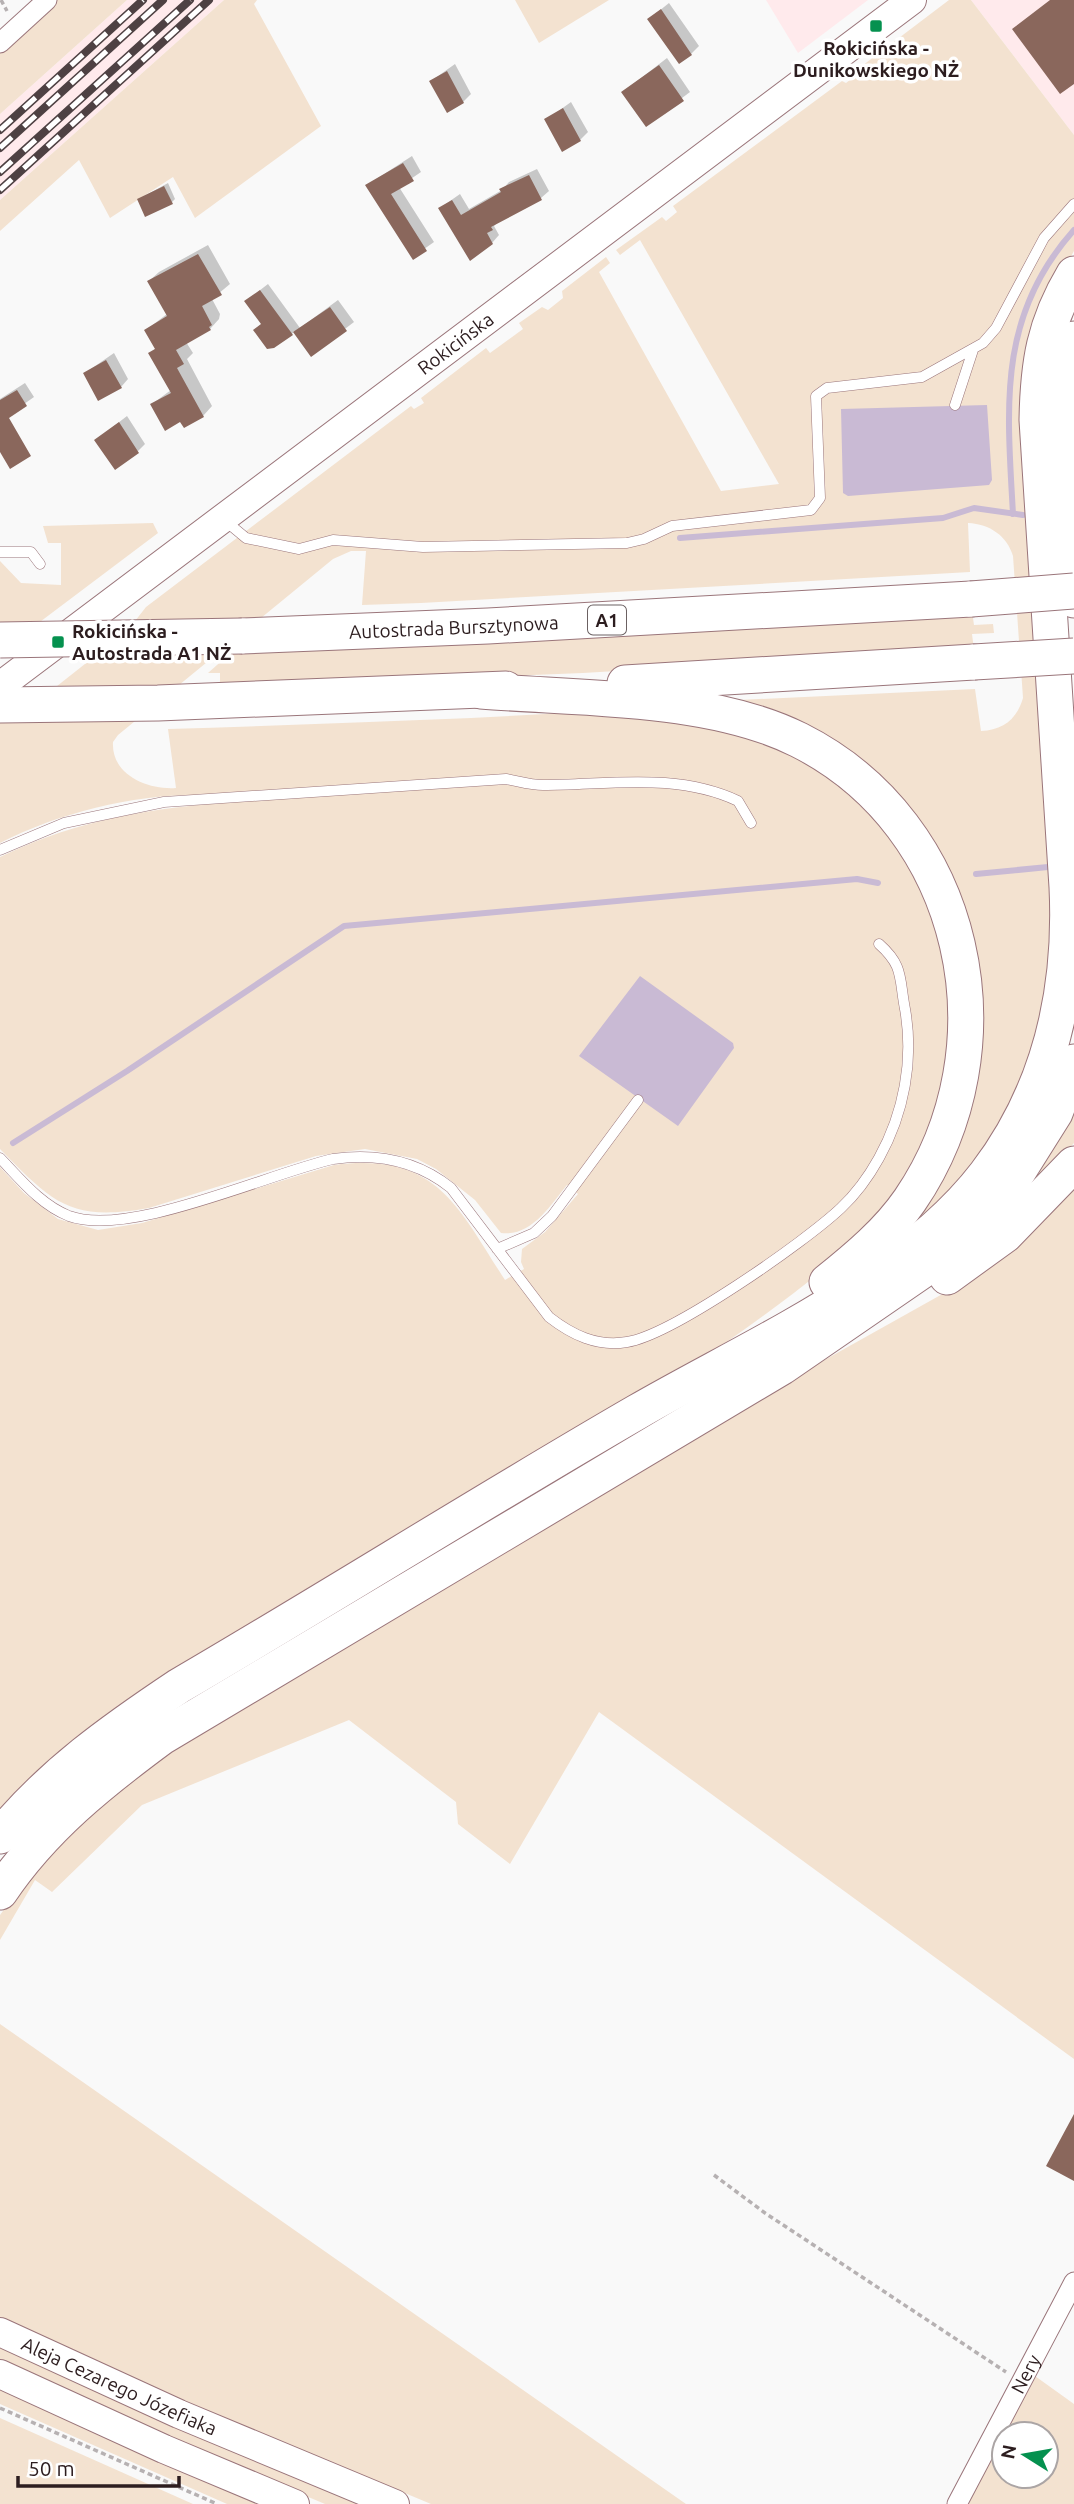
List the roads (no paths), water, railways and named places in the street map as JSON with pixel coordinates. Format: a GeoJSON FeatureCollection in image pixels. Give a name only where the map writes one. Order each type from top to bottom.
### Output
{"type":"FeatureCollection","features":[{"type":"Feature","properties":{"kind":"highway"},"geometry":{"type":"LineString","coordinates":[[0,1836],[48,1784],[112,1730],[179,1686],[636,1412],[858,1284],[940,1224],[955,1210],[1000,1154],[1023,1116],[1049,1056],[1063,998],[1069,921],[1040,483],[1037,388],[1040,356],[1047,330],[1059,299],[1074,274]]}},
{"type":"Feature","properties":{"kind":"highway"},"geometry":{"type":"LineString","coordinates":[[1074,339],[1065,387],[1063,419],[1074,600]]}},
{"type":"Feature","properties":{"kind":"highway","name":"Autostrada Bursztynowa"},"geometry":{"type":"LineString","coordinates":[[0,640],[242,636],[530,624],[1074,591]]}},
{"type":"Feature","properties":{"kind":"highway"},"geometry":{"type":"LineString","coordinates":[[0,705],[158,703],[481,691],[1074,656]]}},
{"type":"Feature","properties":{"kind":"highway"},"geometry":{"type":"LineString","coordinates":[[481,691],[710,710],[764,725],[809,746],[872,791],[906,831],[945,898],[962,961],[967,1023],[962,1075],[945,1133],[909,1201],[867,1248],[794,1307],[636,1412]]}},
{"type":"Feature","properties":{"kind":"highway"},"geometry":{"type":"LineString","coordinates":[[0,1892],[60,1819],[90,1790],[162,1737],[782,1367],[923,1270],[980,1220],[1006,1191],[1055,1112],[1074,1062]]}},
{"type":"Feature","properties":{"kind":"highway"},"geometry":{"type":"LineString","coordinates":[[782,1367],[896,1310],[948,1277],[1006,1235],[1074,1164]]}},
{"type":"Feature","properties":{"kind":"main road","name":"Rokicińska"},"geometry":{"type":"LineString","coordinates":[[0,686],[912,0]]}},
{"type":"Feature","properties":{"kind":"main road","name":"Aleja Cezarego Józefiaka"},"geometry":{"type":"LineString","coordinates":[[0,2332],[180,2414],[395,2504]]}},
{"type":"Feature","properties":{"kind":"main road","name":"Aleja Cezarego Józefiaka"},"geometry":{"type":"LineString","coordinates":[[0,2374],[164,2449],[295,2504]]}},
{"type":"Feature","properties":{"kind":"street"},"geometry":{"type":"LineString","coordinates":[[0,43],[47,0]]}},
{"type":"Feature","properties":{"kind":"street","name":"Nery"},"geometry":{"type":"LineString","coordinates":[[957,2504],[1074,2282]]}},
{"type":"Feature","properties":{"kind":"lane"},"geometry":{"type":"LineString","coordinates":[[222,518],[246,538],[274,545],[306,548],[333,540],[424,547],[627,543],[644,539],[672,526],[811,510],[820,498],[814,403],[821,391],[922,377],[973,350],[996,328],[1033,255],[1074,204]]}},
{"type":"Feature","properties":{"kind":"lane"},"geometry":{"type":"LineString","coordinates":[[955,405],[973,350]]}},
{"type":"Feature","properties":{"kind":"lane"},"geometry":{"type":"LineString","coordinates":[[0,552],[31,552],[40,564]]}},
{"type":"Feature","properties":{"kind":"lane"},"geometry":{"type":"LineString","coordinates":[[0,850],[64,823],[152,803],[506,779],[534,785],[641,781],[694,786],[738,801],[751,823]]}},
{"type":"Feature","properties":{"kind":"lane"},"geometry":{"type":"LineString","coordinates":[[0,1158],[39,1198],[58,1211],[99,1222],[149,1214],[333,1159],[359,1156],[392,1159],[421,1168],[451,1188],[539,1307],[559,1325],[593,1341],[619,1343],[642,1338],[666,1328],[816,1230],[860,1187],[880,1157],[905,1087],[909,1044],[896,960],[878,944]]}},
{"type":"Feature","properties":{"kind":"lane"},"geometry":{"type":"LineString","coordinates":[[497,1249],[534,1233],[552,1216],[638,1100]]}},
{"type":"Feature","properties":{"kind":"waterway"},"geometry":{"type":"LineString","coordinates":[[1013,514],[1009,400],[1019,329],[1031,296],[1049,263],[1074,230]]}},
{"type":"Feature","properties":{"kind":"waterway"},"geometry":{"type":"LineString","coordinates":[[680,538],[943,518],[974,508],[1023,515]]}},
{"type":"Feature","properties":{"kind":"waterway"},"geometry":{"type":"LineString","coordinates":[[976,874],[1048,867]]}},
{"type":"Feature","properties":{"kind":"waterway"},"geometry":{"type":"LineString","coordinates":[[13,1143],[127,1071],[344,926],[857,879],[878,883]]}},
{"type":"Feature","properties":{"kind":"railway"},"geometry":{"type":"LineString","coordinates":[[0,130],[143,0]]}},
{"type":"Feature","properties":{"kind":"railway"},"geometry":{"type":"LineString","coordinates":[[0,148],[163,0]]}},
{"type":"Feature","properties":{"kind":"railway"},"geometry":{"type":"LineString","coordinates":[[0,172],[190,0]]}},
{"type":"Feature","properties":{"kind":"railway"},"geometry":{"type":"LineString","coordinates":[[0,190],[209,0]]}},
{"type":"Feature","properties":{"kind":"place","name":"Rokicińska - Dunikowskiego NŻ"},"geometry":{"type":"Point","coordinates":[876,26]}},
{"type":"Feature","properties":{"kind":"place","name":"Rokicińska - Autostrada A1 NŻ"},"geometry":{"type":"Point","coordinates":[58,642]}}]}
